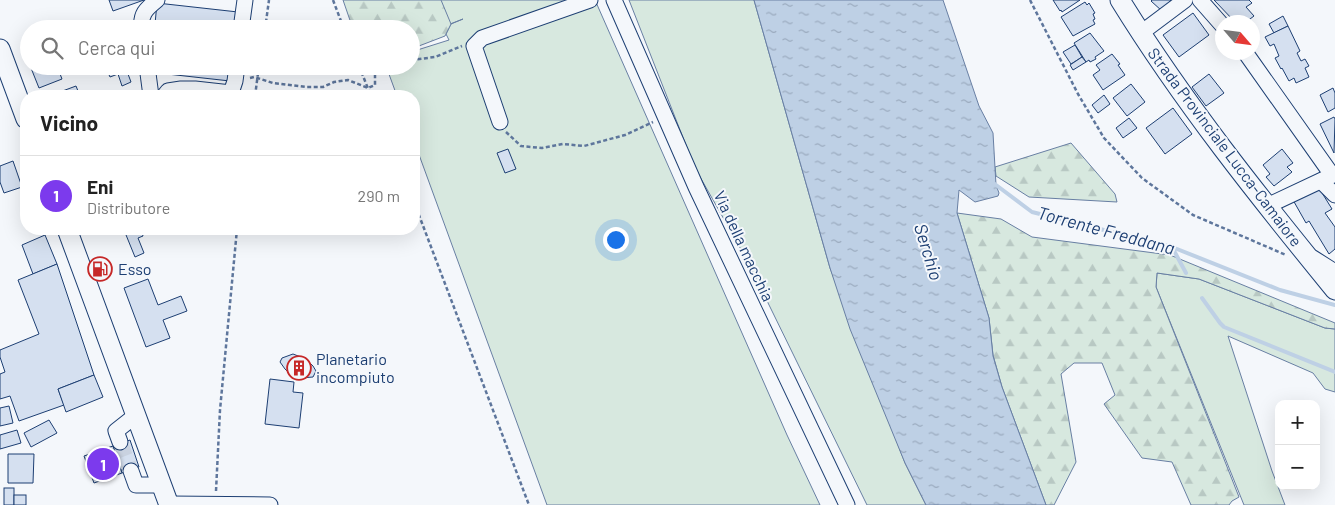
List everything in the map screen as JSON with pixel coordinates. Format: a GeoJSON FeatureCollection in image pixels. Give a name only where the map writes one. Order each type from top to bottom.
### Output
{"type":"FeatureCollection","features":[{"type":"Feature","properties":{"kind":"main road","name":"Strada Provinciale Lucca-Camaiore"},"geometry":{"type":"LineString","coordinates":[[1120,0],[1216,139],[1267,206],[1296,254],[1334,283]]}},
{"type":"Feature","properties":{"kind":"main road"},"geometry":{"type":"LineString","coordinates":[[0,49],[20,104]]}},
{"type":"Feature","properties":{"kind":"main road"},"geometry":{"type":"LineString","coordinates":[[68,235],[169,505]]}},
{"type":"Feature","properties":{"kind":"street"},"geometry":{"type":"LineString","coordinates":[[141,20],[147,8],[157,0]]}},
{"type":"Feature","properties":{"kind":"street"},"geometry":{"type":"LineString","coordinates":[[242,20],[245,0]]}},
{"type":"Feature","properties":{"kind":"street"},"geometry":{"type":"LineString","coordinates":[[500,122],[474,46],[482,38],[590,0]]}},
{"type":"Feature","properties":{"kind":"street","name":"Via della macchia"},"geometry":{"type":"LineString","coordinates":[[614,0],[696,187],[847,505]]}},
{"type":"Feature","properties":{"kind":"street"},"geometry":{"type":"LineString","coordinates":[[1141,33],[1185,0]]}},
{"type":"Feature","properties":{"kind":"street"},"geometry":{"type":"LineString","coordinates":[[1200,0],[1215,17]]}},
{"type":"Feature","properties":{"kind":"street"},"geometry":{"type":"LineString","coordinates":[[1250,60],[1329,177],[1335,195]]}},
{"type":"Feature","properties":{"kind":"street"},"geometry":{"type":"LineString","coordinates":[[148,75],[151,90]]}},
{"type":"Feature","properties":{"kind":"street"},"geometry":{"type":"LineString","coordinates":[[172,90],[233,84]]}},
{"type":"Feature","properties":{"kind":"street"},"geometry":{"type":"LineString","coordinates":[[1267,206],[1329,177]]}},
{"type":"Feature","properties":{"kind":"street"},"geometry":{"type":"LineString","coordinates":[[120,442],[116,431],[135,416]]}},
{"type":"Feature","properties":{"kind":"street"},"geometry":{"type":"LineString","coordinates":[[130,471],[136,485],[161,485]]}},
{"type":"Feature","properties":{"kind":"street"},"geometry":{"type":"LineString","coordinates":[[169,505],[270,505]]}},
{"type":"Feature","properties":{"kind":"path"},"geometry":{"type":"LineString","coordinates":[[266,20],[269,0]]}},
{"type":"Feature","properties":{"kind":"path"},"geometry":{"type":"LineString","coordinates":[[333,0],[341,20]]}},
{"type":"Feature","properties":{"kind":"path"},"geometry":{"type":"LineString","coordinates":[[1030,0],[1078,94],[1104,138],[1142,178],[1193,215],[1296,254]]}},
{"type":"Feature","properties":{"kind":"path"},"geometry":{"type":"LineString","coordinates":[[420,59],[435,57],[482,38]]}},
{"type":"Feature","properties":{"kind":"path"},"geometry":{"type":"LineString","coordinates":[[256,90],[259,75]]}},
{"type":"Feature","properties":{"kind":"path"},"geometry":{"type":"LineString","coordinates":[[363,75],[368,88]]}},
{"type":"Feature","properties":{"kind":"path"},"geometry":{"type":"LineString","coordinates":[[233,84],[254,77],[273,83],[306,87],[324,87],[334,82],[348,80],[368,88],[374,85],[375,75]]}},
{"type":"Feature","properties":{"kind":"path"},"geometry":{"type":"LineString","coordinates":[[500,122],[507,133],[522,146],[542,148],[564,144],[584,146],[624,135],[650,124]]}},
{"type":"Feature","properties":{"kind":"path"},"geometry":{"type":"LineString","coordinates":[[420,218],[529,505]]}},
{"type":"Feature","properties":{"kind":"path"},"geometry":{"type":"LineString","coordinates":[[217,504],[216,485],[220,410],[236,235]]}},
{"type":"Feature","properties":{"kind":"green space"},"geometry":{"type":"Polygon","coordinates":[[[343,0],[441,0],[451,24],[445,36],[420,46],[420,20],[350,20],[343,0]]]}},
{"type":"Feature","properties":{"kind":"green space"},"geometry":{"type":"Polygon","coordinates":[[[420,0],[595,0],[787,435],[820,505],[547,505],[420,157],[420,90],[395,90],[389,75],[420,75],[420,49],[449,40],[446,34],[451,24],[463,19],[432,31],[420,0]]]}},
{"type":"Feature","properties":{"kind":"green space"},"geometry":{"type":"Polygon","coordinates":[[[629,0],[754,0],[830,268],[905,463],[926,505],[867,505],[747,260],[695,168],[629,0]]]}},
{"type":"Feature","properties":{"kind":"green space"},"geometry":{"type":"Polygon","coordinates":[[[1071,143],[1115,194],[1117,202],[1029,197],[996,176],[995,167],[1071,143]]]}},
{"type":"Feature","properties":{"kind":"green space"},"geometry":{"type":"Polygon","coordinates":[[[957,213],[1001,219],[1032,237],[1170,255],[1335,323],[1335,329],[1325,328],[1199,279],[1157,273],[1156,287],[1239,497],[1229,505],[1191,505],[1172,462],[1142,458],[1104,404],[1115,395],[1102,363],[1074,363],[1061,374],[1076,462],[1054,505],[1046,505],[1002,387],[993,355],[989,318],[957,213]]]}},
{"type":"Feature","properties":{"kind":"green space"},"geometry":{"type":"Polygon","coordinates":[[[1157,273],[1199,279],[1325,328],[1335,329],[1335,392],[1325,389],[1313,373],[1228,336],[1275,479],[1275,490],[1279,490],[1285,505],[1244,505],[1156,287],[1157,273]]]}},
{"type":"Feature","properties":{"kind":"water","name":"Serchio"},"geometry":{"type":"Polygon","coordinates":[[[754,0],[943,0],[979,106],[993,133],[996,185],[999,193],[998,196],[975,202],[959,190],[957,213],[989,318],[993,356],[1002,387],[1046,505],[926,505],[905,463],[850,329],[830,268],[754,0]]]}},
{"type":"Feature","properties":{"kind":"building"},"geometry":{"type":"Polygon","coordinates":[[[109,0],[144,0],[113,11],[109,0]]]}},
{"type":"Feature","properties":{"kind":"building"},"geometry":{"type":"Polygon","coordinates":[[[1053,0],[1080,0],[1062,12],[1053,0]]]}},
{"type":"Feature","properties":{"kind":"building"},"geometry":{"type":"Polygon","coordinates":[[[1152,0],[1171,0],[1162,11],[1152,0]]]}},
{"type":"Feature","properties":{"kind":"building"},"geometry":{"type":"Polygon","coordinates":[[[1214,0],[1249,0],[1252,3],[1246,7],[1253,15],[1228,15],[1214,0]]]}},
{"type":"Feature","properties":{"kind":"building"},"geometry":{"type":"Polygon","coordinates":[[[1085,2],[1087,5],[1089,3],[1095,13],[1093,14],[1095,19],[1093,20],[1095,24],[1073,36],[1061,17],[1085,2]]]}},
{"type":"Feature","properties":{"kind":"building"},"geometry":{"type":"Polygon","coordinates":[[[157,3],[238,12],[237,20],[155,20],[157,3]]]}},
{"type":"Feature","properties":{"kind":"building"},"geometry":{"type":"Polygon","coordinates":[[[1193,13],[1209,35],[1179,57],[1163,35],[1193,13]]]}},
{"type":"Feature","properties":{"kind":"building"},"geometry":{"type":"Polygon","coordinates":[[[1283,16],[1288,26],[1274,33],[1269,24],[1283,16]]]}},
{"type":"Feature","properties":{"kind":"building"},"geometry":{"type":"Polygon","coordinates":[[[1288,26],[1300,51],[1297,53],[1301,61],[1305,59],[1309,66],[1305,68],[1309,77],[1296,83],[1294,78],[1289,81],[1275,58],[1279,56],[1274,44],[1270,46],[1265,37],[1288,26]]]}},
{"type":"Feature","properties":{"kind":"building"},"geometry":{"type":"Polygon","coordinates":[[[1090,33],[1104,51],[1095,57],[1096,59],[1086,62],[1074,43],[1090,33]]]}},
{"type":"Feature","properties":{"kind":"building"},"geometry":{"type":"Polygon","coordinates":[[[1075,45],[1082,57],[1071,64],[1063,52],[1075,45]]]}},
{"type":"Feature","properties":{"kind":"building"},"geometry":{"type":"Polygon","coordinates":[[[1112,54],[1120,64],[1118,65],[1125,75],[1103,90],[1093,75],[1100,70],[1096,65],[1112,54]]]}},
{"type":"Feature","properties":{"kind":"building"},"geometry":{"type":"Polygon","coordinates":[[[1082,57],[1086,62],[1073,70],[1070,65],[1082,57]]]}},
{"type":"Feature","properties":{"kind":"building"},"geometry":{"type":"Polygon","coordinates":[[[1209,74],[1224,93],[1206,106],[1192,87],[1209,74]]]}},
{"type":"Feature","properties":{"kind":"building"},"geometry":{"type":"Polygon","coordinates":[[[34,75],[60,75],[62,79],[39,88],[34,75]]]}},
{"type":"Feature","properties":{"kind":"building"},"geometry":{"type":"Polygon","coordinates":[[[118,75],[128,75],[131,82],[122,86],[118,75]]]}},
{"type":"Feature","properties":{"kind":"building"},"geometry":{"type":"Polygon","coordinates":[[[176,75],[230,75],[230,81],[176,75]]]}},
{"type":"Feature","properties":{"kind":"building"},"geometry":{"type":"Polygon","coordinates":[[[1131,84],[1145,102],[1127,116],[1113,98],[1131,84]]]}},
{"type":"Feature","properties":{"kind":"building"},"geometry":{"type":"Polygon","coordinates":[[[76,86],[78,90],[65,90],[76,86]]]}},
{"type":"Feature","properties":{"kind":"building"},"geometry":{"type":"Polygon","coordinates":[[[1333,88],[1335,108],[1328,112],[1320,95],[1333,88]]]}},
{"type":"Feature","properties":{"kind":"building"},"geometry":{"type":"Polygon","coordinates":[[[1104,95],[1110,104],[1098,113],[1092,105],[1104,95]]]}},
{"type":"Feature","properties":{"kind":"building"},"geometry":{"type":"Polygon","coordinates":[[[1173,108],[1192,134],[1165,154],[1146,128],[1173,108]]]}},
{"type":"Feature","properties":{"kind":"building"},"geometry":{"type":"Polygon","coordinates":[[[1334,117],[1335,119],[1334,153],[1320,124],[1334,117]]]}},
{"type":"Feature","properties":{"kind":"building"},"geometry":{"type":"Polygon","coordinates":[[[1129,118],[1137,128],[1123,138],[1116,128],[1129,118]]]}},
{"type":"Feature","properties":{"kind":"building"},"geometry":{"type":"Polygon","coordinates":[[[508,149],[516,169],[505,173],[497,153],[508,149]]]}},
{"type":"Feature","properties":{"kind":"building"},"geometry":{"type":"Polygon","coordinates":[[[1282,149],[1293,163],[1287,167],[1292,172],[1274,186],[1266,177],[1270,174],[1263,165],[1282,149]]]}},
{"type":"Feature","properties":{"kind":"building"},"geometry":{"type":"Polygon","coordinates":[[[13,161],[20,181],[20,188],[4,193],[0,182],[0,166],[13,161]]]}},
{"type":"Feature","properties":{"kind":"building"},"geometry":{"type":"Polygon","coordinates":[[[1319,188],[1332,209],[1325,213],[1335,227],[1335,249],[1329,254],[1309,221],[1306,223],[1293,200],[1319,188]]]}},
{"type":"Feature","properties":{"kind":"building"},"geometry":{"type":"Polygon","coordinates":[[[45,235],[57,264],[33,274],[22,245],[45,235]]]}},
{"type":"Feature","properties":{"kind":"building"},"geometry":{"type":"Polygon","coordinates":[[[126,235],[143,235],[138,238],[144,253],[135,257],[126,235]]]}},
{"type":"Feature","properties":{"kind":"building"},"geometry":{"type":"Polygon","coordinates":[[[57,264],[94,375],[58,389],[64,405],[19,421],[10,396],[0,399],[0,374],[5,372],[0,357],[0,350],[39,334],[18,280],[57,264]]]}},
{"type":"Feature","properties":{"kind":"building"},"geometry":{"type":"Polygon","coordinates":[[[148,279],[158,305],[181,296],[187,311],[163,320],[170,338],[146,347],[124,288],[148,279]]]}},
{"type":"Feature","properties":{"kind":"building","name":"Planetario incompiuto"},"geometry":{"type":"Polygon","coordinates":[[[293,354],[306,359],[313,366],[316,371],[313,377],[301,378],[291,375],[285,369],[280,362],[282,358],[293,354]]]}},
{"type":"Feature","properties":{"kind":"building"},"geometry":{"type":"Polygon","coordinates":[[[94,375],[103,397],[66,412],[58,389],[94,375]]]}},
{"type":"Feature","properties":{"kind":"building"},"geometry":{"type":"Polygon","coordinates":[[[270,379],[294,382],[293,392],[303,393],[299,428],[265,424],[270,379]]]}},
{"type":"Feature","properties":{"kind":"building"},"geometry":{"type":"Polygon","coordinates":[[[9,406],[13,423],[0,426],[0,408],[9,406]]]}},
{"type":"Feature","properties":{"kind":"building"},"geometry":{"type":"Polygon","coordinates":[[[49,420],[57,433],[31,447],[24,433],[49,420]]]}},
{"type":"Feature","properties":{"kind":"building"},"geometry":{"type":"Polygon","coordinates":[[[17,430],[21,443],[0,449],[0,435],[17,430]]]}},
{"type":"Feature","properties":{"kind":"building"},"geometry":{"type":"Polygon","coordinates":[[[130,440],[139,467],[122,473],[113,446],[130,440]]]}},
{"type":"Feature","properties":{"kind":"building"},"geometry":{"type":"Polygon","coordinates":[[[113,446],[122,473],[94,483],[84,456],[113,446]]]}},
{"type":"Feature","properties":{"kind":"building"},"geometry":{"type":"Polygon","coordinates":[[[8,454],[34,454],[33,483],[8,483],[8,454]]]}},
{"type":"Feature","properties":{"kind":"building"},"geometry":{"type":"Polygon","coordinates":[[[4,488],[14,488],[14,505],[4,505],[4,488]]]}},
{"type":"Feature","properties":{"kind":"building"},"geometry":{"type":"Polygon","coordinates":[[[14,495],[26,495],[26,505],[14,505],[14,495]]]}},
{"type":"Feature","properties":{"kind":"waterway","name":"Torrente Freddana"},"geometry":{"type":"LineString","coordinates":[[992,182],[1032,212],[1172,247],[1280,290],[1335,305]]}},
{"type":"Feature","properties":{"kind":"waterway"},"geometry":{"type":"LineString","coordinates":[[1172,247],[1186,273]]}},
{"type":"Feature","properties":{"kind":"waterway"},"geometry":{"type":"LineString","coordinates":[[1202,298],[1224,327],[1335,372]]}},
{"type":"Feature","properties":{"kind":"tunnel"},"geometry":{"type":"LineString","coordinates":[[120,442],[131,471]]}},
{"type":"Feature","properties":{"kind":"place","name":"Esso"},"geometry":{"type":"Point","coordinates":[100,269]}},
{"type":"Feature","properties":{"kind":"place","name":"Planetario incompiuto"},"geometry":{"type":"Point","coordinates":[299,368]}},
{"type":"Feature","properties":{"kind":"place","name":"Eni"},"geometry":{"type":"Point","coordinates":[103,464]}}]}
